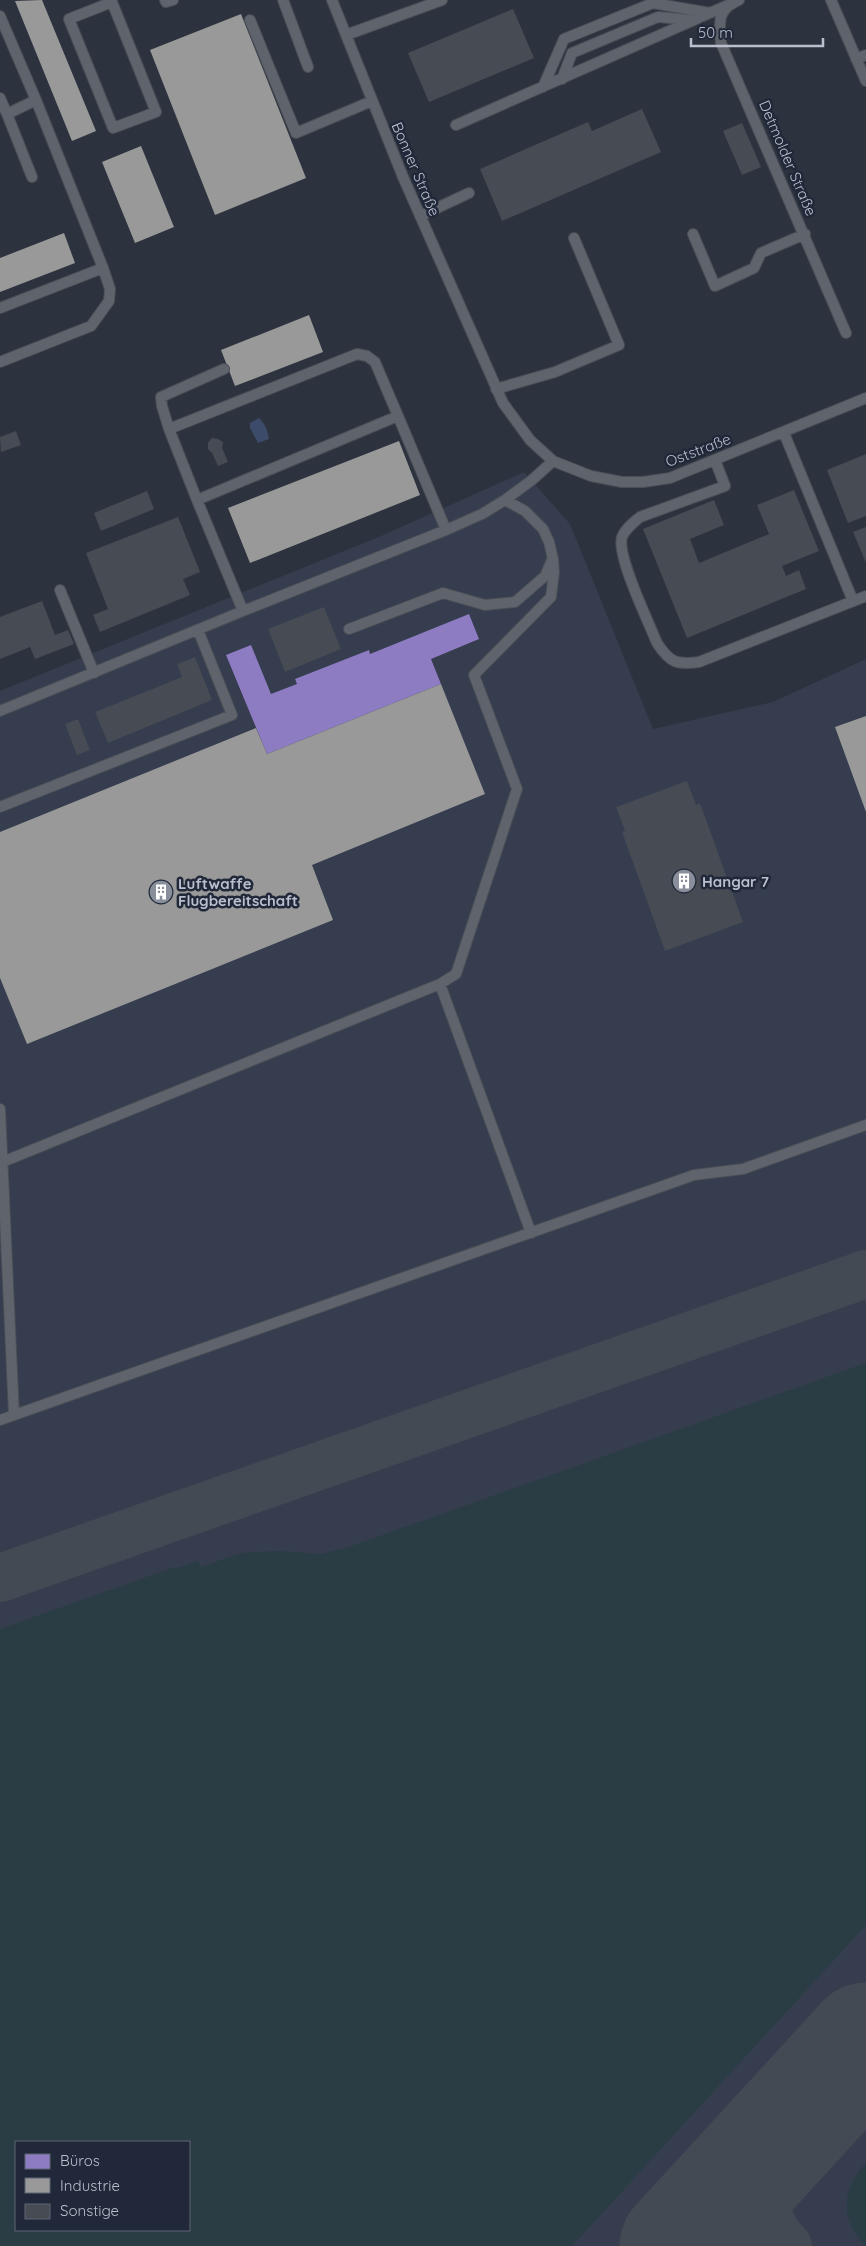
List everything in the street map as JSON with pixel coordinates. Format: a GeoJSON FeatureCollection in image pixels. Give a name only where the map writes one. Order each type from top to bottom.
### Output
{"type":"FeatureCollection","features":[{"type":"Feature","properties":{"kind":"lane"},"geometry":{"type":"LineString","coordinates":[[165,0],[166,2],[173,0]]}},
{"type":"Feature","properties":{"kind":"lane"},"geometry":{"type":"LineString","coordinates":[[283,0],[308,66]]}},
{"type":"Feature","properties":{"kind":"lane","name":"Bonner Straße"},"geometry":{"type":"LineString","coordinates":[[332,0],[420,216],[478,347]]}},
{"type":"Feature","properties":{"kind":"lane"},"geometry":{"type":"LineString","coordinates":[[346,35],[442,0]]}},
{"type":"Feature","properties":{"kind":"lane"},"geometry":{"type":"LineString","coordinates":[[456,125],[739,0]]}},
{"type":"Feature","properties":{"kind":"lane"},"geometry":{"type":"LineString","coordinates":[[831,0],[861,57],[866,81]]}},
{"type":"Feature","properties":{"kind":"lane"},"geometry":{"type":"LineString","coordinates":[[112,2],[156,112],[113,128],[69,19],[93,4],[112,2]]}},
{"type":"Feature","properties":{"kind":"lane"},"geometry":{"type":"LineString","coordinates":[[544,87],[564,39],[653,3],[710,13]]}},
{"type":"Feature","properties":{"kind":"lane","name":"Detmolder Straße"},"geometry":{"type":"LineString","coordinates":[[728,5],[719,20],[721,43],[805,234],[846,333]]}},
{"type":"Feature","properties":{"kind":"lane"},"geometry":{"type":"LineString","coordinates":[[0,16],[36,100],[110,289],[109,301],[91,326],[0,362]]}},
{"type":"Feature","properties":{"kind":"lane"},"geometry":{"type":"LineString","coordinates":[[562,79],[572,53],[658,17],[695,20]]}},
{"type":"Feature","properties":{"kind":"lane"},"geometry":{"type":"LineString","coordinates":[[250,20],[296,133],[372,101]]}},
{"type":"Feature","properties":{"kind":"lane"},"geometry":{"type":"LineString","coordinates":[[0,98],[32,178]]}},
{"type":"Feature","properties":{"kind":"lane"},"geometry":{"type":"LineString","coordinates":[[7,114],[36,100]]}},
{"type":"Feature","properties":{"kind":"lane"},"geometry":{"type":"LineString","coordinates":[[420,216],[469,193]]}},
{"type":"Feature","properties":{"kind":"lane"},"geometry":{"type":"LineString","coordinates":[[693,234],[715,286],[754,268],[760,253],[805,234]]}},
{"type":"Feature","properties":{"kind":"lane"},"geometry":{"type":"LineString","coordinates":[[496,389],[555,372],[619,345],[574,238]]}},
{"type":"Feature","properties":{"kind":"lane"},"geometry":{"type":"LineString","coordinates":[[0,308],[103,268]]}},
{"type":"Feature","properties":{"kind":"lane","name":"Oststraße"},"geometry":{"type":"LineString","coordinates":[[478,347],[503,403],[530,440],[554,461],[590,476],[622,482],[643,482],[670,478],[866,398]]}},
{"type":"Feature","properties":{"kind":"lane"},"geometry":{"type":"LineString","coordinates":[[169,429],[357,354],[367,356],[375,362],[446,530]]}},
{"type":"Feature","properties":{"kind":"lane"},"geometry":{"type":"LineString","coordinates":[[224,370],[161,397],[169,429],[243,611]]}},
{"type":"Feature","properties":{"kind":"lane"},"geometry":{"type":"LineString","coordinates":[[197,500],[398,416]]}},
{"type":"Feature","properties":{"kind":"lane"},"geometry":{"type":"LineString","coordinates":[[784,433],[853,601]]}},
{"type":"Feature","properties":{"kind":"lane"},"geometry":{"type":"LineString","coordinates":[[715,460],[725,486],[640,517],[629,526],[622,537],[623,560],[657,643],[663,653],[674,663],[699,662],[866,596]]}},
{"type":"Feature","properties":{"kind":"lane"},"geometry":{"type":"LineString","coordinates":[[0,712],[482,514],[505,500],[554,461]]}},
{"type":"Feature","properties":{"kind":"lane"},"geometry":{"type":"LineString","coordinates":[[2,1162],[440,984],[456,974],[517,789],[474,675],[550,597],[554,572],[549,542],[543,529],[525,511],[505,500]]}},
{"type":"Feature","properties":{"kind":"lane"},"geometry":{"type":"LineString","coordinates":[[349,629],[443,593],[485,605],[515,602],[545,576],[552,559]]}},
{"type":"Feature","properties":{"kind":"lane"},"geometry":{"type":"LineString","coordinates":[[60,590],[94,673]]}},
{"type":"Feature","properties":{"kind":"lane"},"geometry":{"type":"LineString","coordinates":[[0,807],[232,715],[198,630]]}},
{"type":"Feature","properties":{"kind":"lane"},"geometry":{"type":"LineString","coordinates":[[440,984],[531,1233]]}},
{"type":"Feature","properties":{"kind":"lane"},"geometry":{"type":"LineString","coordinates":[[0,1109],[14,1415]]}},
{"type":"Feature","properties":{"kind":"lane"},"geometry":{"type":"LineString","coordinates":[[0,1420],[694,1175],[743,1169],[866,1125]]}},
{"type":"Feature","properties":{"kind":"shaded area"},"geometry":{"type":"Polygon","coordinates":[[[524,472],[570,524],[653,729],[773,702],[866,659],[866,2246],[0,2246],[0,691],[381,536],[524,472]]]}},
{"type":"Feature","properties":{"kind":"shaded area"},"geometry":{"type":"Polygon","coordinates":[[[866,1363],[866,1925],[572,2246],[0,2246],[0,1629],[175,1567],[178,1568],[197,1561],[201,1567],[241,1553],[280,1551],[321,1554],[349,1547],[866,1363]]]}},
{"type":"Feature","properties":{"kind":"shaded area"},"geometry":{"type":"Polygon","coordinates":[[[866,2163],[866,2246],[851,2226],[847,2204],[852,2183],[866,2163]]]}},
{"type":"Feature","properties":{"kind":"water"},"geometry":{"type":"Polygon","coordinates":[[[259,418],[266,428],[269,439],[258,443],[250,428],[250,423],[259,418]]]}},
{"type":"Feature","properties":{"kind":"building: Büros"},"geometry":{"type":"Polygon","coordinates":[[[469,614],[479,639],[431,659],[441,684],[267,754],[226,655],[251,645],[271,694],[297,684],[295,679],[369,650],[370,654],[469,614]]]}},
{"type":"Feature","properties":{"kind":"building: Industrie"},"geometry":{"type":"Polygon","coordinates":[[[42,0],[96,131],[72,141],[15,1],[42,0]]]}},
{"type":"Feature","properties":{"kind":"building: Industrie"},"geometry":{"type":"Polygon","coordinates":[[[241,14],[306,178],[215,215],[150,50],[241,14]]]}},
{"type":"Feature","properties":{"kind":"building: Industrie"},"geometry":{"type":"Polygon","coordinates":[[[141,146],[174,227],[135,243],[102,162],[141,146]]]}},
{"type":"Feature","properties":{"kind":"building: Industrie"},"geometry":{"type":"Polygon","coordinates":[[[64,233],[75,263],[0,292],[0,258],[64,233]]]}},
{"type":"Feature","properties":{"kind":"building: Industrie"},"geometry":{"type":"Polygon","coordinates":[[[309,315],[323,352],[235,386],[221,350],[309,315]]]}},
{"type":"Feature","properties":{"kind":"building: Industrie"},"geometry":{"type":"Polygon","coordinates":[[[399,441],[420,495],[250,563],[228,508],[399,441]]]}},
{"type":"Feature","properties":{"kind":"building: Industrie","name":"Luftwaffe Flugbereitschaft"},"geometry":{"type":"Polygon","coordinates":[[[441,684],[485,794],[312,865],[333,920],[27,1044],[0,978],[0,832],[256,728],[267,754],[441,684]]]}},
{"type":"Feature","properties":{"kind":"building: Industrie"},"geometry":{"type":"Polygon","coordinates":[[[866,716],[866,812],[835,727],[866,716]]]}},
{"type":"Feature","properties":{"kind":"building: Sonstige"},"geometry":{"type":"Polygon","coordinates":[[[513,9],[534,58],[429,102],[408,53],[513,9]]]}},
{"type":"Feature","properties":{"kind":"building: Sonstige"},"geometry":{"type":"Polygon","coordinates":[[[642,109],[661,152],[502,221],[480,169],[588,122],[592,131],[642,109]]]}},
{"type":"Feature","properties":{"kind":"building: Sonstige"},"geometry":{"type":"Polygon","coordinates":[[[742,123],[761,167],[742,175],[723,131],[742,123]]]}},
{"type":"Feature","properties":{"kind":"building: Sonstige"},"geometry":{"type":"Polygon","coordinates":[[[16,431],[21,445],[1,452],[0,437],[16,431]]]}},
{"type":"Feature","properties":{"kind":"building: Sonstige"},"geometry":{"type":"Polygon","coordinates":[[[212,438],[223,442],[222,448],[228,462],[218,466],[208,449],[208,443],[212,438]]]}},
{"type":"Feature","properties":{"kind":"building: Sonstige"},"geometry":{"type":"Polygon","coordinates":[[[866,454],[866,516],[848,523],[827,470],[866,454]]]}},
{"type":"Feature","properties":{"kind":"building: Sonstige"},"geometry":{"type":"Polygon","coordinates":[[[794,490],[819,551],[782,566],[786,576],[799,570],[806,589],[687,638],[643,529],[714,500],[724,525],[690,539],[699,563],[769,534],[757,505],[794,490]]]}},
{"type":"Feature","properties":{"kind":"building: Sonstige"},"geometry":{"type":"Polygon","coordinates":[[[147,491],[154,509],[101,531],[94,513],[147,491]]]}},
{"type":"Feature","properties":{"kind":"building: Sonstige"},"geometry":{"type":"Polygon","coordinates":[[[178,517],[200,572],[183,579],[190,595],[100,632],[93,615],[108,609],[86,553],[178,517]]]}},
{"type":"Feature","properties":{"kind":"building: Sonstige"},"geometry":{"type":"Polygon","coordinates":[[[866,527],[866,563],[853,532],[866,527]]]}},
{"type":"Feature","properties":{"kind":"building: Sonstige"},"geometry":{"type":"Polygon","coordinates":[[[42,601],[55,635],[68,630],[74,644],[35,659],[30,647],[0,659],[0,617],[42,601]]]}},
{"type":"Feature","properties":{"kind":"building: Sonstige"},"geometry":{"type":"Polygon","coordinates":[[[324,607],[341,649],[285,672],[268,629],[324,607]]]}},
{"type":"Feature","properties":{"kind":"building: Sonstige"},"geometry":{"type":"Polygon","coordinates":[[[195,657],[212,700],[108,743],[95,712],[182,677],[177,664],[195,657]]]}},
{"type":"Feature","properties":{"kind":"building: Sonstige"},"geometry":{"type":"Polygon","coordinates":[[[78,719],[90,750],[77,755],[65,724],[78,719]]]}},
{"type":"Feature","properties":{"kind":"building: Sonstige","name":"Hangar 7"},"geometry":{"type":"Polygon","coordinates":[[[687,781],[696,805],[700,803],[743,922],[665,951],[622,832],[625,831],[616,807],[687,781]]]}},
{"type":"Feature","properties":{"kind":"taxiway"},"geometry":{"type":"LineString","coordinates":[[0,1578],[866,1274]]}},
{"type":"Feature","properties":{"kind":"taxiway"},"geometry":{"type":"LineString","coordinates":[[788,2246],[773,2227],[769,2216],[766,2204],[765,2180],[774,2152],[797,2117]]}},
{"type":"Feature","properties":{"kind":"runway"},"geometry":{"type":"LineString","coordinates":[[679,2246],[866,2042]]}},
{"type":"Feature","properties":{"kind":"place","name":"Hangar 7"},"geometry":{"type":"Point","coordinates":[684,881]}},
{"type":"Feature","properties":{"kind":"place","name":"Luftwaffe Flugbereitschaft"},"geometry":{"type":"Point","coordinates":[161,892]}}]}
